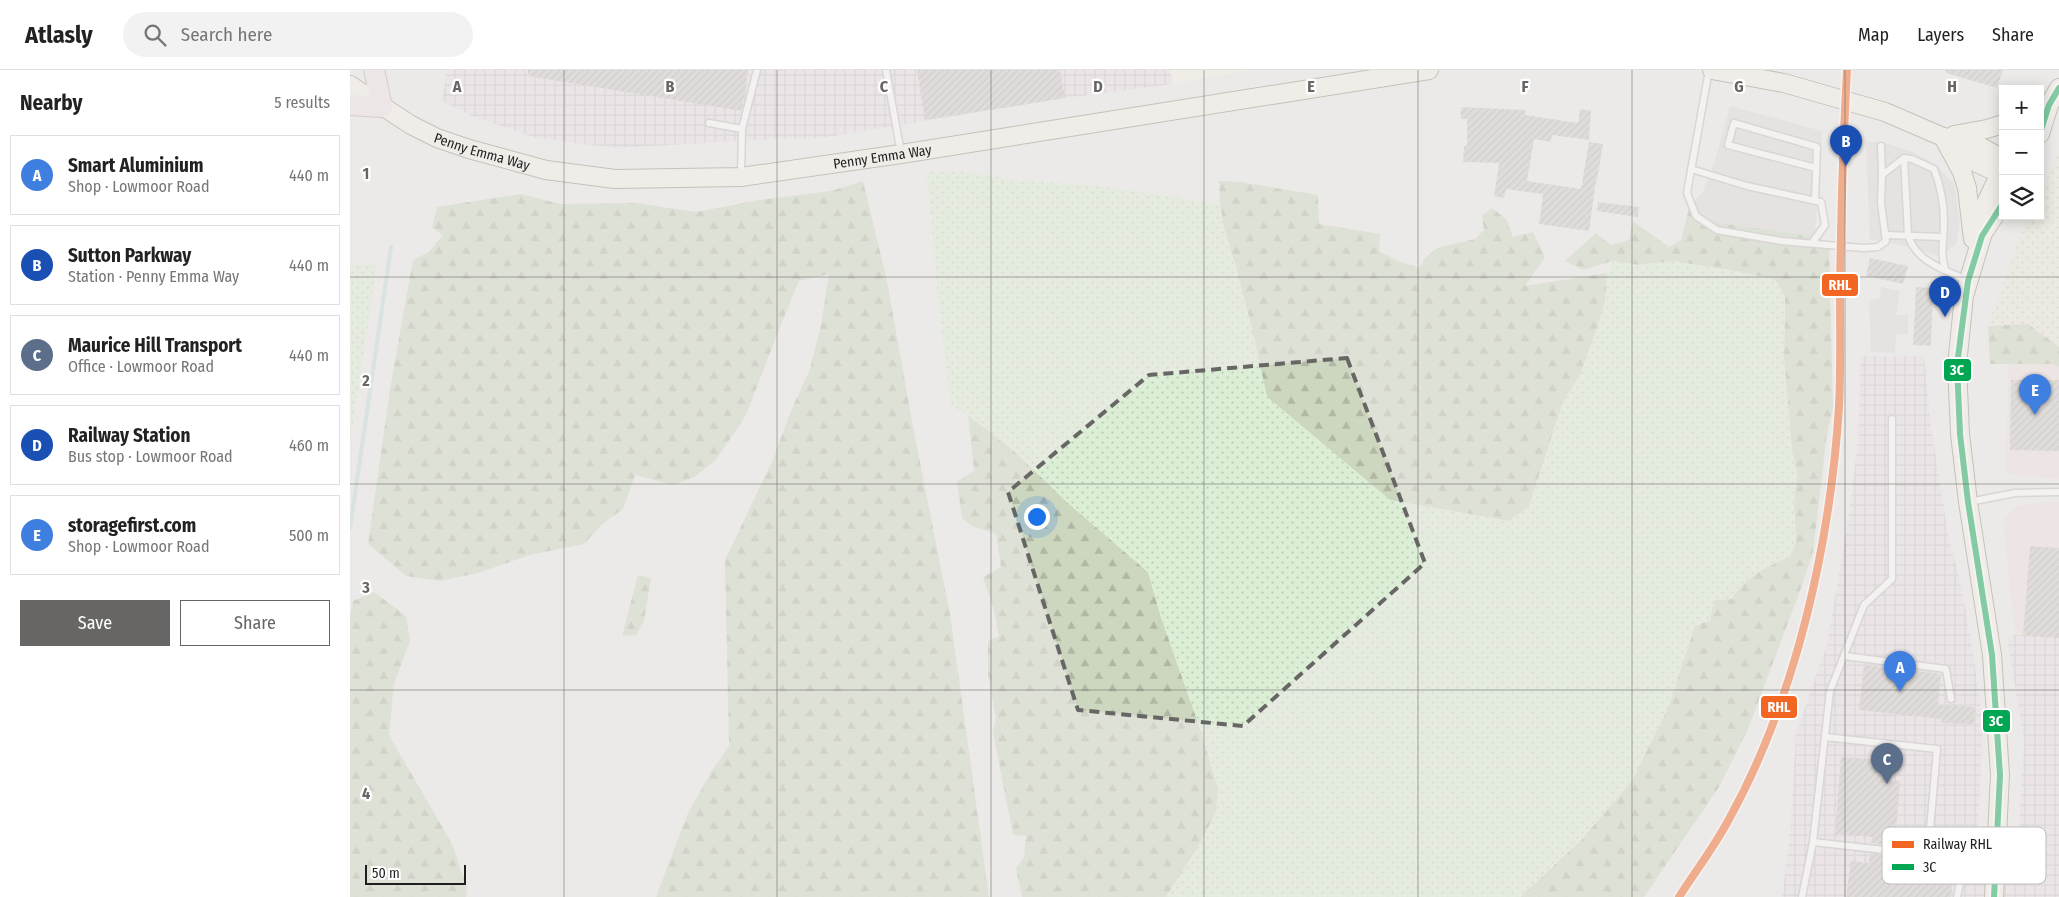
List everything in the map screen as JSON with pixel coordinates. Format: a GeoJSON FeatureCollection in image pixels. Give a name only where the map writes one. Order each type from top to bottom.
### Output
{"type":"FeatureCollection","features":[{"type":"Feature","properties":{"kind":"highway"},"geometry":{"type":"LineString","coordinates":[[350,104],[382,107],[374,70]]}},
{"type":"Feature","properties":{"kind":"main road","name":"Penny Emma Way"},"geometry":{"type":"LineString","coordinates":[[350,85],[411,125],[437,138],[468,149],[546,170],[615,179],[741,177],[901,154],[1429,70]]}},
{"type":"Feature","properties":{"kind":"main road"},"geometry":{"type":"LineString","coordinates":[[1711,70],[1784,83],[1885,112],[1943,137],[1976,144],[1999,166]]}},
{"type":"Feature","properties":{"kind":"main road"},"geometry":{"type":"LineString","coordinates":[[2044,108],[2059,88]]}},
{"type":"Feature","properties":{"kind":"main road"},"geometry":{"type":"LineString","coordinates":[[1943,137],[1999,125]]}},
{"type":"Feature","properties":{"kind":"main road"},"geometry":{"type":"LineString","coordinates":[[1943,137],[1962,172],[1967,188],[1975,257]]}},
{"type":"Feature","properties":{"kind":"main road"},"geometry":{"type":"LineString","coordinates":[[1982,236],[1984,207],[1999,175]]}},
{"type":"Feature","properties":{"kind":"main road"},"geometry":{"type":"LineString","coordinates":[[1997,827],[2000,774],[1992,655],[1968,502],[1960,434],[1957,365],[1968,281],[1982,236],[1999,209]]}},
{"type":"Feature","properties":{"kind":"main road"},"geometry":{"type":"LineString","coordinates":[[1994,897],[1995,884]]}},
{"type":"Feature","properties":{"kind":"lane"},"geometry":{"type":"LineString","coordinates":[[741,177],[742,129],[757,70]]}},
{"type":"Feature","properties":{"kind":"lane"},"geometry":{"type":"LineString","coordinates":[[886,70],[901,154]]}},
{"type":"Feature","properties":{"kind":"lane"},"geometry":{"type":"LineString","coordinates":[[1711,70],[1687,193],[1696,216],[1717,230],[1780,241],[1863,248],[1883,245],[1886,241],[1881,203],[1881,146]]}},
{"type":"Feature","properties":{"kind":"lane"},"geometry":{"type":"LineString","coordinates":[[709,123],[742,129]]}},
{"type":"Feature","properties":{"kind":"lane"},"geometry":{"type":"LineString","coordinates":[[1815,200],[1817,146],[1734,123],[1728,145],[1816,168]]}},
{"type":"Feature","properties":{"kind":"lane"},"geometry":{"type":"LineString","coordinates":[[1882,175],[1904,158],[1912,159],[1934,169],[1941,186],[1943,237],[1941,256],[1945,269]]}},
{"type":"Feature","properties":{"kind":"lane"},"geometry":{"type":"LineString","coordinates":[[1904,158],[1908,235],[1915,251],[1931,264],[1968,281]]}},
{"type":"Feature","properties":{"kind":"lane"},"geometry":{"type":"LineString","coordinates":[[1691,169],[1747,186],[1821,202],[1825,225],[1812,243]]}},
{"type":"Feature","properties":{"kind":"lane"},"geometry":{"type":"LineString","coordinates":[[1885,235],[1943,237]]}},
{"type":"Feature","properties":{"kind":"lane"},"geometry":{"type":"LineString","coordinates":[[1802,897],[1813,842],[1830,691],[1864,605],[1892,579],[1892,419]]}},
{"type":"Feature","properties":{"kind":"lane"},"geometry":{"type":"LineString","coordinates":[[1968,502],[2014,493],[2059,492]]}},
{"type":"Feature","properties":{"kind":"lane"},"geometry":{"type":"LineString","coordinates":[[1844,656],[1946,669],[1951,698]]}},
{"type":"Feature","properties":{"kind":"lane"},"geometry":{"type":"LineString","coordinates":[[1825,737],[1938,749],[1930,827]]}},
{"type":"Feature","properties":{"kind":"lane"},"geometry":{"type":"LineString","coordinates":[[1813,842],[1882,850]]}},
{"type":"Feature","properties":{"kind":"lane"},"geometry":{"type":"LineString","coordinates":[[1957,897],[1960,884]]}},
{"type":"Feature","properties":{"kind":"highlighted area"},"geometry":{"type":"Polygon","coordinates":[[[1347,358],[1425,563],[1243,726],[1078,710],[1008,492],[1149,375],[1347,358]]]}},
{"type":"Feature","properties":{"kind":"shaded area"},"geometry":{"type":"Polygon","coordinates":[[[447,70],[1251,70],[1173,84],[1065,98],[821,138],[617,148],[536,138],[472,116],[442,101],[447,70]]]}},
{"type":"Feature","properties":{"kind":"shaded area"},"geometry":{"type":"Polygon","coordinates":[[[1170,70],[1251,70],[1173,84],[1170,70]]]}},
{"type":"Feature","properties":{"kind":"shaded area"},"geometry":{"type":"Polygon","coordinates":[[[1730,106],[1822,131],[1815,236],[1719,223],[1689,208],[1703,191],[1715,161],[1730,106]]]}},
{"type":"Feature","properties":{"kind":"shaded area"},"geometry":{"type":"Polygon","coordinates":[[[1866,141],[1889,144],[1913,152],[1936,165],[1954,184],[1960,223],[1956,244],[1941,256],[1886,241],[1870,240],[1866,141]]]}},
{"type":"Feature","properties":{"kind":"shaded area"},"geometry":{"type":"Polygon","coordinates":[[[2059,154],[2059,347],[2028,324],[1988,326],[2026,220],[2044,220],[2044,184],[2059,154]]]}},
{"type":"Feature","properties":{"kind":"shaded area"},"geometry":{"type":"Polygon","coordinates":[[[1881,287],[1900,291],[1896,315],[1908,315],[1908,334],[1896,334],[1895,353],[1871,352],[1869,301],[1880,298],[1881,287]]]}},
{"type":"Feature","properties":{"kind":"shaded area"},"geometry":{"type":"Polygon","coordinates":[[[1861,356],[1924,356],[1930,419],[1948,535],[1961,584],[1983,725],[1978,827],[1882,827],[1882,884],[2046,884],[2046,827],[2019,827],[2024,741],[2007,637],[2015,635],[2059,638],[2059,897],[1782,897],[1790,835],[1796,733],[1827,645],[1848,521],[1858,442],[1861,356]]]}},
{"type":"Feature","properties":{"kind":"shaded area"},"geometry":{"type":"Polygon","coordinates":[[[2009,363],[2053,364],[2059,367],[2059,479],[2005,474],[2009,363]]]}},
{"type":"Feature","properties":{"kind":"shaded area"},"geometry":{"type":"Polygon","coordinates":[[[2059,501],[2059,638],[2015,635],[2003,519],[2018,506],[2059,501]]]}},
{"type":"Feature","properties":{"kind":"green space"},"geometry":{"type":"Polygon","coordinates":[[[927,172],[965,172],[1025,181],[1091,185],[1220,204],[1224,228],[1251,324],[1267,397],[1390,500],[1509,521],[1529,506],[1563,402],[1580,375],[1598,325],[1605,302],[1607,273],[1613,261],[1638,265],[1672,261],[1741,272],[1775,280],[1785,295],[1784,358],[1792,450],[1797,474],[1794,503],[1796,542],[1790,556],[1750,578],[1732,599],[1714,600],[1710,620],[1695,624],[1668,708],[1631,782],[1580,841],[1520,897],[1166,897],[1201,842],[1216,812],[1218,789],[1202,734],[1161,617],[1148,572],[1068,503],[1014,451],[968,415],[951,407],[937,290],[927,172]]]}},
{"type":"Feature","properties":{"kind":"green space"},"geometry":{"type":"Polygon","coordinates":[[[863,181],[887,281],[914,432],[950,614],[989,897],[656,897],[688,813],[711,772],[729,746],[725,560],[772,462],[790,413],[810,369],[821,325],[829,274],[799,281],[746,415],[716,460],[694,477],[673,485],[635,475],[623,509],[602,524],[584,544],[530,555],[478,573],[440,581],[406,576],[368,544],[390,389],[413,260],[429,252],[443,235],[432,228],[437,207],[520,194],[561,204],[636,203],[696,212],[759,200],[831,191],[863,181]]]}},
{"type":"Feature","properties":{"kind":"green space"},"geometry":{"type":"Polygon","coordinates":[[[1219,181],[1241,182],[1318,195],[1319,224],[1380,234],[1379,251],[1419,268],[1425,258],[1437,248],[1475,239],[1484,230],[1482,216],[1492,208],[1506,219],[1513,237],[1533,232],[1545,257],[1525,286],[1607,273],[1605,302],[1598,325],[1580,375],[1563,402],[1529,507],[1509,521],[1390,500],[1267,397],[1236,267],[1224,228],[1219,181]]]}},
{"type":"Feature","properties":{"kind":"green space"},"geometry":{"type":"Polygon","coordinates":[[[1689,208],[1719,223],[1815,236],[1829,243],[1833,406],[1826,441],[1813,552],[1748,729],[1719,787],[1644,897],[1520,897],[1580,841],[1631,782],[1668,708],[1695,626],[1710,620],[1714,600],[1732,599],[1750,578],[1790,556],[1796,542],[1794,503],[1797,474],[1792,450],[1784,358],[1785,296],[1775,280],[1741,272],[1672,261],[1638,265],[1613,261],[1583,270],[1565,261],[1596,233],[1611,245],[1629,240],[1633,221],[1669,247],[1681,240],[1689,208]]]}},
{"type":"Feature","properties":{"kind":"green space"},"geometry":{"type":"Polygon","coordinates":[[[350,264],[377,265],[350,443],[350,264]]]}},
{"type":"Feature","properties":{"kind":"green space"},"geometry":{"type":"Polygon","coordinates":[[[2028,324],[2059,347],[2059,367],[2052,364],[1990,364],[1988,326],[2028,324]]]}},
{"type":"Feature","properties":{"kind":"green space"},"geometry":{"type":"Polygon","coordinates":[[[968,415],[1014,451],[1068,503],[1148,572],[1161,617],[1202,734],[1218,789],[1216,812],[1201,842],[1166,897],[1022,897],[1016,868],[1024,857],[1026,836],[1013,835],[993,732],[996,718],[988,674],[988,641],[999,636],[993,607],[983,577],[1001,567],[996,534],[972,526],[962,518],[957,482],[974,471],[968,415]]]}},
{"type":"Feature","properties":{"kind":"green space"},"geometry":{"type":"Polygon","coordinates":[[[638,575],[651,578],[644,621],[636,635],[622,636],[638,575]]]}},
{"type":"Feature","properties":{"kind":"green space"},"geometry":{"type":"Polygon","coordinates":[[[374,592],[406,616],[410,641],[394,684],[389,735],[452,844],[467,887],[466,897],[350,897],[350,615],[353,601],[374,592]]]}},
{"type":"Feature","properties":{"kind":"building"},"geometry":{"type":"Polygon","coordinates":[[[528,70],[748,70],[742,111],[528,76],[528,70]]]}},
{"type":"Feature","properties":{"kind":"building"},"geometry":{"type":"Polygon","coordinates":[[[917,70],[1060,70],[1065,98],[925,120],[917,70]]]}},
{"type":"Feature","properties":{"kind":"building"},"geometry":{"type":"Polygon","coordinates":[[[1946,70],[2003,70],[1997,88],[1946,73],[1946,70]]]}},
{"type":"Feature","properties":{"kind":"building"},"geometry":{"type":"Polygon","coordinates":[[[1461,107],[1525,110],[1525,115],[1578,123],[1580,109],[1591,111],[1589,140],[1552,135],[1551,142],[1534,139],[1527,181],[1581,189],[1589,142],[1603,144],[1589,231],[1539,224],[1543,194],[1506,189],[1504,198],[1494,196],[1499,163],[1463,162],[1464,146],[1467,146],[1467,119],[1461,119],[1461,107]]]}},
{"type":"Feature","properties":{"kind":"building"},"geometry":{"type":"Polygon","coordinates":[[[1598,202],[1639,207],[1638,217],[1597,211],[1598,202]]]}},
{"type":"Feature","properties":{"kind":"building"},"geometry":{"type":"Polygon","coordinates":[[[1870,258],[1908,266],[1903,284],[1866,276],[1870,258]]]}},
{"type":"Feature","properties":{"kind":"building"},"geometry":{"type":"Polygon","coordinates":[[[1916,287],[1933,288],[1931,346],[1913,345],[1916,287]]]}},
{"type":"Feature","properties":{"kind":"building"},"geometry":{"type":"Polygon","coordinates":[[[2011,380],[2059,380],[2059,451],[2010,450],[2011,380]]]}},
{"type":"Feature","properties":{"kind":"building"},"geometry":{"type":"Polygon","coordinates":[[[2030,546],[2059,548],[2059,638],[2023,636],[2030,546]]]}},
{"type":"Feature","properties":{"kind":"building"},"geometry":{"type":"Polygon","coordinates":[[[1864,665],[1941,674],[1938,705],[1975,707],[1974,724],[1941,723],[1942,719],[1859,710],[1864,665]]]}},
{"type":"Feature","properties":{"kind":"building"},"geometry":{"type":"Polygon","coordinates":[[[1841,757],[1886,760],[1884,780],[1900,781],[1896,827],[1882,827],[1882,844],[1871,843],[1872,837],[1835,834],[1841,757]]]}},
{"type":"Feature","properties":{"kind":"building"},"geometry":{"type":"Polygon","coordinates":[[[1870,853],[1882,854],[1882,884],[1953,884],[1951,897],[1846,897],[1851,861],[1869,863],[1870,853]]]}},
{"type":"Feature","properties":{"kind":"waterway"},"geometry":{"type":"LineString","coordinates":[[350,528],[391,247]]}},
{"type":"Feature","properties":{"kind":"rail line","name":"RHL"},"geometry":{"type":"LineString","coordinates":[[1679,897],[1728,821],[1752,774],[1773,724],[1791,673],[1806,620],[1818,566],[1827,513],[1839,407],[1840,290],[1847,70]]}},
{"type":"Feature","properties":{"kind":"transit line","name":"3C"},"geometry":{"type":"LineString","coordinates":[[2041,130],[2049,105],[2059,88]]}},
{"type":"Feature","properties":{"kind":"transit line","name":"3C"},"geometry":{"type":"LineString","coordinates":[[1997,827],[2000,775],[1992,655],[1968,502],[1960,434],[1957,365],[1968,281],[1982,236],[1999,209]]}},
{"type":"Feature","properties":{"kind":"transit line","name":"3C"},"geometry":{"type":"LineString","coordinates":[[1994,897],[1995,884]]}},
{"type":"Feature","properties":{"kind":"place","name":"Sutton Parkway"},"geometry":{"type":"Point","coordinates":[1846,166]}},
{"type":"Feature","properties":{"kind":"place","name":"Railway Station"},"geometry":{"type":"Point","coordinates":[1945,317]}},
{"type":"Feature","properties":{"kind":"place","name":"storagefirst.com"},"geometry":{"type":"Point","coordinates":[2035,415]}},
{"type":"Feature","properties":{"kind":"place","name":"Smart Aluminium"},"geometry":{"type":"Point","coordinates":[1900,692]}},
{"type":"Feature","properties":{"kind":"place","name":"Maurice Hill Transport"},"geometry":{"type":"Point","coordinates":[1887,784]}}]}
